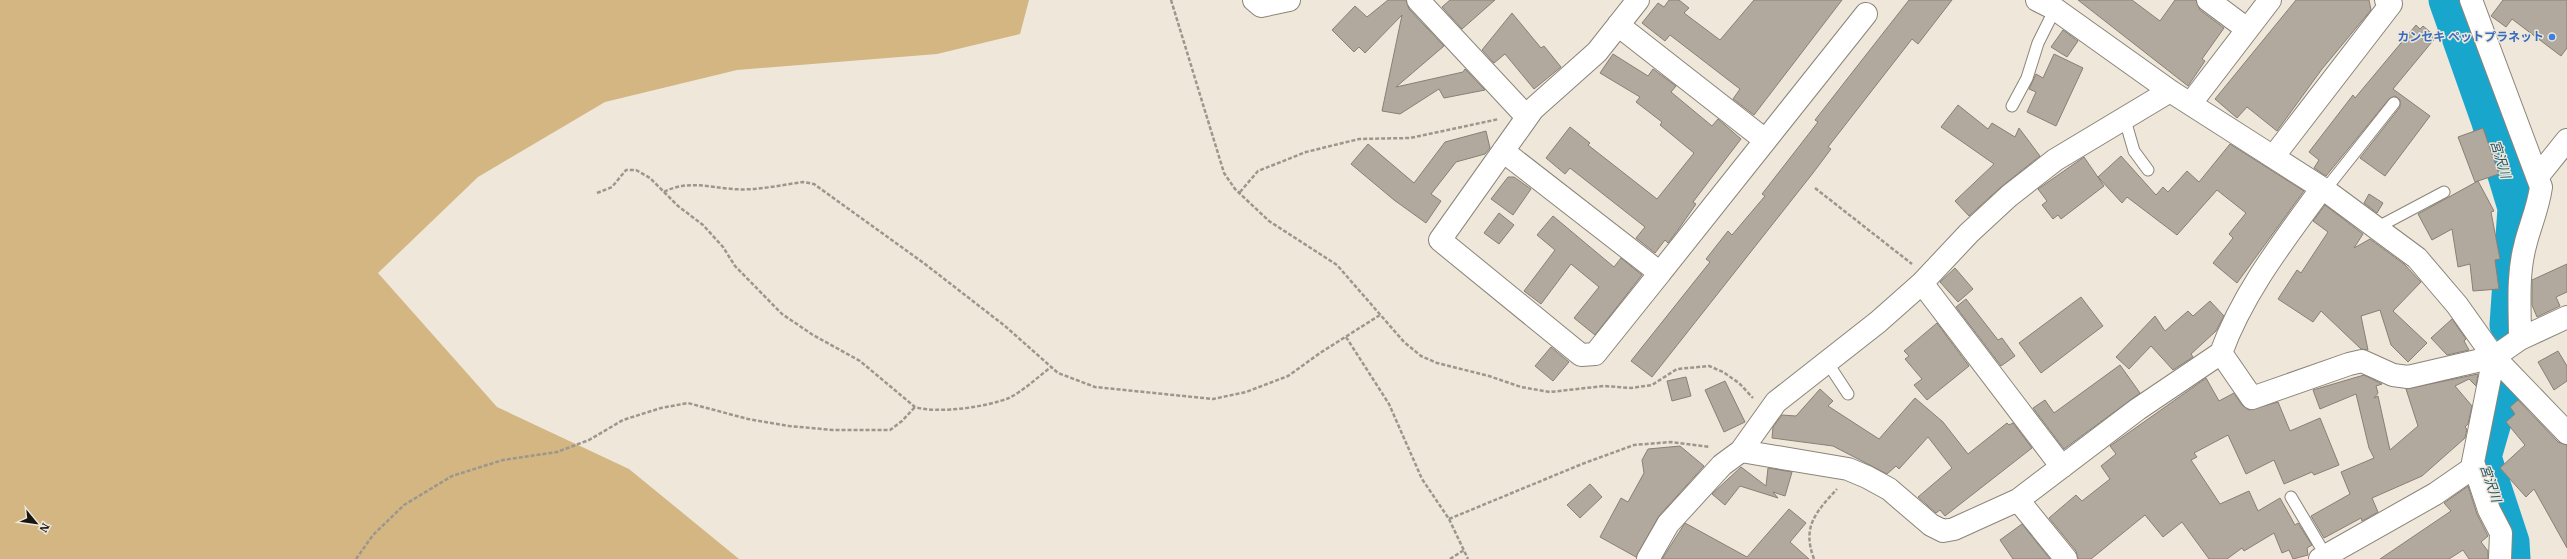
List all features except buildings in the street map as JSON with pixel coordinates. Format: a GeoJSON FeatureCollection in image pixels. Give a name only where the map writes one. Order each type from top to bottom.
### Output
{"type":"FeatureCollection","features":[{"type":"Feature","properties":{"kind":"street"},"geometry":{"type":"LineString","coordinates":[[1254,0],[1261,6],[1289,0]]}},
{"type":"Feature","properties":{"kind":"street"},"geometry":{"type":"LineString","coordinates":[[1418,0],[1523,112]]}},
{"type":"Feature","properties":{"kind":"street"},"geometry":{"type":"LineString","coordinates":[[1638,0],[1596,52],[1533,109],[1523,112],[1503,151],[1440,240],[1581,356],[1595,354],[1866,14]]}},
{"type":"Feature","properties":{"kind":"street"},"geometry":{"type":"LineString","coordinates":[[2208,0],[2247,29]]}},
{"type":"Feature","properties":{"kind":"street"},"geometry":{"type":"LineString","coordinates":[[2191,103],[2270,0]]}},
{"type":"Feature","properties":{"kind":"street"},"geometry":{"type":"LineString","coordinates":[[2273,157],[2391,4],[2386,0]]}},
{"type":"Feature","properties":{"kind":"street"},"geometry":{"type":"LineString","coordinates":[[2471,0],[2538,176],[2540,187],[2538,209],[2523,255],[2520,287],[2520,339]]}},
{"type":"Feature","properties":{"kind":"street"},"geometry":{"type":"LineString","coordinates":[[2046,4],[2170,91],[2324,189],[2378,227],[2417,258],[2458,305],[2494,357],[2567,433]]}},
{"type":"Feature","properties":{"kind":"street"},"geometry":{"type":"LineString","coordinates":[[1618,25],[1765,140]]}},
{"type":"Feature","properties":{"kind":"street"},"geometry":{"type":"LineString","coordinates":[[1648,559],[1668,524],[1722,465],[1741,451],[1776,402],[1827,362],[1925,280],[1969,233],[2009,196],[2055,160],[2125,120],[2170,91]]}},
{"type":"Feature","properties":{"kind":"street"},"geometry":{"type":"LineString","coordinates":[[2538,176],[2567,140]]}},
{"type":"Feature","properties":{"kind":"street"},"geometry":{"type":"LineString","coordinates":[[1503,151],[1660,273]]}},
{"type":"Feature","properties":{"kind":"street"},"geometry":{"type":"LineString","coordinates":[[1741,451],[1786,457],[1853,471],[1889,489],[1931,525],[1943,531],[1954,529],[2018,500],[2138,409],[2221,353],[2229,331],[2276,251],[2324,189]]}},
{"type":"Feature","properties":{"kind":"street"},"geometry":{"type":"LineString","coordinates":[[1925,280],[2062,467]]}},
{"type":"Feature","properties":{"kind":"street"},"geometry":{"type":"LineString","coordinates":[[2221,353],[2252,398],[2349,364],[2362,362],[2393,375],[2408,377],[2494,357],[2520,339],[2567,317]]}},
{"type":"Feature","properties":{"kind":"street"},"geometry":{"type":"LineString","coordinates":[[2494,357],[2473,462],[2489,510],[2501,533],[2500,559]]}},
{"type":"Feature","properties":{"kind":"street"},"geometry":{"type":"LineString","coordinates":[[2323,558],[2435,494],[2474,467]]}},
{"type":"Feature","properties":{"kind":"street"},"geometry":{"type":"LineString","coordinates":[[2018,500],[2066,559]]}},
{"type":"Feature","properties":{"kind":"lane"},"geometry":{"type":"LineString","coordinates":[[2012,106],[2027,78],[2038,43],[2046,4]]}},
{"type":"Feature","properties":{"kind":"lane"},"geometry":{"type":"LineString","coordinates":[[2324,189],[2394,103]]}},
{"type":"Feature","properties":{"kind":"lane"},"geometry":{"type":"LineString","coordinates":[[2125,120],[2134,151],[2148,170]]}},
{"type":"Feature","properties":{"kind":"lane"},"geometry":{"type":"LineString","coordinates":[[2378,227],[2444,192]]}},
{"type":"Feature","properties":{"kind":"lane"},"geometry":{"type":"LineString","coordinates":[[1827,362],[1848,394]]}},
{"type":"Feature","properties":{"kind":"lane"},"geometry":{"type":"LineString","coordinates":[[2291,497],[2323,558]]}},
{"type":"Feature","properties":{"kind":"path"},"geometry":{"type":"LineString","coordinates":[[1171,0],[1224,173],[1235,189],[1240,192],[1269,221],[1337,265],[1404,342],[1421,356],[1437,363],[1489,376],[1522,387],[1550,392],[1604,386],[1631,388],[1652,385],[1677,369],[1709,366],[1739,383],[1767,413]]}},
{"type":"Feature","properties":{"kind":"path"},"geometry":{"type":"LineString","coordinates":[[1240,192],[1258,171],[1306,152],[1359,139],[1410,138],[1505,118],[1523,112]]}},
{"type":"Feature","properties":{"kind":"path"},"geometry":{"type":"LineString","coordinates":[[597,193],[612,187],[626,170],[636,170],[650,178],[678,206],[703,225],[723,247],[735,266],[782,314],[813,335],[860,361],[915,407],[926,410],[977,406],[1009,397],[1051,367]]}},
{"type":"Feature","properties":{"kind":"path"},"geometry":{"type":"LineString","coordinates":[[664,192],[676,186],[704,184],[734,189],[803,182],[814,184],[925,264],[1005,326],[1058,373],[1095,387],[1213,399],[1246,392],[1288,376],[1380,315]]}},
{"type":"Feature","properties":{"kind":"path"},"geometry":{"type":"LineString","coordinates":[[1815,188],[1925,280]]}},
{"type":"Feature","properties":{"kind":"path"},"geometry":{"type":"LineString","coordinates":[[1346,337],[1389,404],[1422,479],[1449,519],[1468,559]]}},
{"type":"Feature","properties":{"kind":"path"},"geometry":{"type":"LineString","coordinates":[[356,559],[373,535],[404,505],[452,476],[504,460],[557,452],[589,440],[623,420],[688,403],[748,420],[833,430],[890,430],[902,421],[915,407]]}},
{"type":"Feature","properties":{"kind":"path"},"geometry":{"type":"LineString","coordinates":[[1449,519],[1582,464],[1634,445],[1671,442],[1741,451]]}},
{"type":"Feature","properties":{"kind":"path"},"geometry":{"type":"LineString","coordinates":[[1814,559],[1808,538],[1810,524],[1824,504],[1853,471]]}},
{"type":"Feature","properties":{"kind":"path"},"geometry":{"type":"LineString","coordinates":[[1450,559],[1464,550]]}},
{"type":"Feature","properties":{"kind":"shaded area"},"geometry":{"type":"Polygon","coordinates":[[[0,0],[1029,0],[1020,34],[937,54],[737,70],[605,102],[478,177],[378,273],[497,407],[629,469],[739,559],[0,559],[0,0]]]}},
{"type":"Feature","properties":{"kind":"waterway","name":"宮沢川"},"geometry":{"type":"LineString","coordinates":[[2447,0],[2489,119],[2516,208],[2508,325]]}},
{"type":"Feature","properties":{"kind":"waterway","name":"宮沢川"},"geometry":{"type":"LineString","coordinates":[[2504,384],[2483,457],[2511,542],[2512,559]]}},
{"type":"Feature","properties":{"kind":"place","name":"カンセキ ペットプラネット"},"geometry":{"type":"Point","coordinates":[2552,37]}}]}
